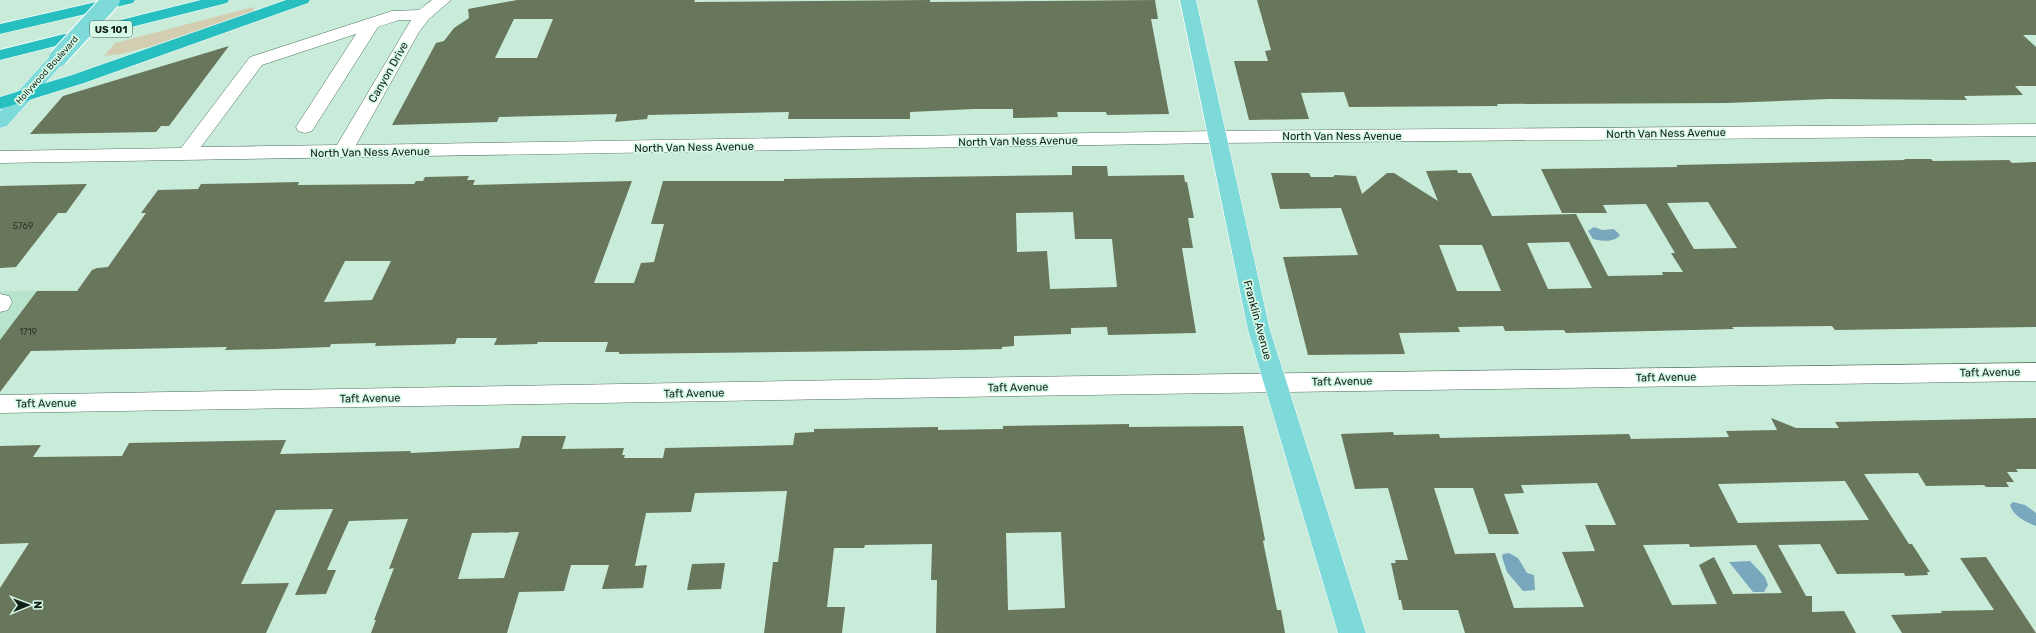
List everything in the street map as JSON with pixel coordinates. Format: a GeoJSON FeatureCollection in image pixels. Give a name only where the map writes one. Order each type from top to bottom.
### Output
{"type":"FeatureCollection","features":[{"type":"Feature","properties":{"kind":"highway"},"geometry":{"type":"LineString","coordinates":[[0,14],[72,0]]}},
{"type":"Feature","properties":{"kind":"highway","name":"US 101"},"geometry":{"type":"LineString","coordinates":[[0,29],[127,0]]}},
{"type":"Feature","properties":{"kind":"highway","name":"US 101"},"geometry":{"type":"LineString","coordinates":[[0,55],[221,0]]}},
{"type":"Feature","properties":{"kind":"highway"},"geometry":{"type":"LineString","coordinates":[[0,103],[89,76],[302,0]]}},
{"type":"Feature","properties":{"kind":"main road","name":"Hollywood Boulevard"},"geometry":{"type":"LineString","coordinates":[[0,122],[111,0]]}},
{"type":"Feature","properties":{"kind":"main road","name":"Franklin Avenue"},"geometry":{"type":"LineString","coordinates":[[1188,0],[1259,330],[1352,633]]}},
{"type":"Feature","properties":{"kind":"street","name":"Canyon Drive"},"geometry":{"type":"LineString","coordinates":[[343,152],[411,32],[424,15],[443,0]]}},
{"type":"Feature","properties":{"kind":"street"},"geometry":{"type":"LineString","coordinates":[[186,154],[256,61],[398,15],[424,15]]}},
{"type":"Feature","properties":{"kind":"street"},"geometry":{"type":"LineString","coordinates":[[305,127],[372,23]]}},
{"type":"Feature","properties":{"kind":"street","name":"North Van Ness Avenue"},"geometry":{"type":"LineString","coordinates":[[0,157],[1217,137],[2036,130]]}},
{"type":"Feature","properties":{"kind":"street","name":"Taft Avenue"},"geometry":{"type":"LineString","coordinates":[[0,404],[1275,382],[2036,372]]}},
{"type":"Feature","properties":{"kind":"shaded area"},"geometry":{"type":"Polygon","coordinates":[[[253,7],[254,11],[152,46],[121,54],[104,56],[115,43],[253,7]]]}},
{"type":"Feature","properties":{"kind":"shaded area"},"geometry":{"type":"Polygon","coordinates":[[[75,290],[13,374],[0,375],[0,291],[75,290]]]}},
{"type":"Feature","properties":{"kind":"water"},"geometry":{"type":"Polygon","coordinates":[[[1594,227],[1602,230],[1614,229],[1620,235],[1611,240],[1604,241],[1593,239],[1588,231],[1594,227]]]}},
{"type":"Feature","properties":{"kind":"water"},"geometry":{"type":"Polygon","coordinates":[[[2013,502],[2025,505],[2036,513],[2036,526],[2024,520],[2014,512],[2010,505],[2013,502]]]}},
{"type":"Feature","properties":{"kind":"water"},"geometry":{"type":"Polygon","coordinates":[[[1509,553],[1518,558],[1527,573],[1534,575],[1535,590],[1523,591],[1507,572],[1502,557],[1503,554],[1509,553]]]}},
{"type":"Feature","properties":{"kind":"water"},"geometry":{"type":"Polygon","coordinates":[[[1750,561],[1765,577],[1768,585],[1764,592],[1753,592],[1729,562],[1750,561]]]}},
{"type":"Feature","properties":{"kind":"building"},"geometry":{"type":"Polygon","coordinates":[[[517,0],[695,0],[694,2],[930,0],[930,2],[1155,0],[1158,19],[1151,19],[1169,114],[1107,115],[1106,112],[1057,112],[1058,117],[1013,118],[1013,109],[974,109],[910,112],[910,119],[788,119],[789,112],[648,115],[647,119],[615,122],[617,114],[499,117],[497,122],[392,125],[436,43],[444,41],[454,28],[469,18],[468,9],[517,0]],[[514,19],[495,58],[537,58],[553,19],[514,19]]]}},
{"type":"Feature","properties":{"kind":"building"},"geometry":{"type":"Polygon","coordinates":[[[1257,0],[2036,0],[2036,35],[2023,35],[2036,47],[2036,86],[2015,86],[2023,95],[1964,96],[1967,100],[1829,99],[1727,103],[1497,104],[1498,106],[1349,107],[1344,92],[1301,93],[1309,119],[1249,120],[1234,61],[1268,61],[1265,51],[1271,50],[1257,0]]]}},
{"type":"Feature","properties":{"kind":"building"},"geometry":{"type":"Polygon","coordinates":[[[229,46],[169,126],[161,126],[156,132],[30,134],[63,96],[229,46]]]}},
{"type":"Feature","properties":{"kind":"building"},"geometry":{"type":"Polygon","coordinates":[[[1904,159],[1931,159],[1933,161],[2009,160],[2012,163],[2036,162],[2036,327],[1835,330],[1832,326],[1732,327],[1734,329],[1566,333],[1564,330],[1505,331],[1503,326],[1458,327],[1460,332],[1399,333],[1405,354],[1308,355],[1283,257],[1358,255],[1341,208],[1280,209],[1271,173],[1309,173],[1311,177],[1333,177],[1335,175],[1356,176],[1362,194],[1387,173],[1394,173],[1438,201],[1426,171],[1457,170],[1458,173],[1471,173],[1492,216],[1576,214],[1608,276],[1663,275],[1662,272],[1683,272],[1671,253],[1675,253],[1646,204],[1603,205],[1607,213],[1562,213],[1541,169],[1678,167],[1676,165],[1905,160],[1904,159]],[[1708,202],[1667,203],[1694,249],[1737,248],[1708,202]],[[1569,242],[1527,243],[1548,289],[1592,288],[1569,242]],[[1439,245],[1457,291],[1501,291],[1482,245],[1439,245]]]}},
{"type":"Feature","properties":{"kind":"building"},"geometry":{"type":"Polygon","coordinates":[[[1072,166],[1107,166],[1108,176],[1184,175],[1185,182],[1187,182],[1194,218],[1188,218],[1193,248],[1182,248],[1196,333],[1108,335],[1107,327],[1071,328],[1071,334],[1014,336],[1014,346],[1002,347],[1002,349],[957,350],[619,354],[619,352],[605,352],[608,342],[538,342],[537,344],[494,345],[497,338],[457,338],[455,344],[375,346],[376,343],[331,344],[330,347],[273,349],[225,350],[227,347],[31,351],[0,392],[0,340],[37,291],[77,291],[92,270],[108,267],[146,213],[141,213],[158,190],[198,189],[201,184],[299,182],[298,185],[414,184],[416,181],[423,181],[425,177],[469,176],[467,180],[475,180],[473,185],[632,181],[594,283],[634,283],[641,263],[654,262],[664,224],[651,224],[663,181],[784,181],[784,179],[1072,175],[1072,166]],[[1073,212],[1016,213],[1017,252],[1047,251],[1050,289],[1117,287],[1112,239],[1075,239],[1073,212]],[[345,261],[324,302],[372,300],[391,261],[345,261]]]}},
{"type":"Feature","properties":{"kind":"building"},"geometry":{"type":"Polygon","coordinates":[[[87,184],[66,213],[58,213],[16,267],[0,268],[0,186],[87,184]]]}},
{"type":"Feature","properties":{"kind":"building"},"geometry":{"type":"Polygon","coordinates":[[[1771,418],[1796,428],[1839,428],[1835,422],[2036,418],[2036,469],[2016,469],[2018,472],[2007,472],[2014,482],[2006,482],[2009,487],[1986,487],[1984,485],[1926,486],[1918,473],[1864,474],[1909,544],[1912,544],[1930,572],[1927,572],[1928,575],[1905,576],[1904,573],[1837,574],[1820,544],[1778,545],[1806,596],[1812,596],[1812,612],[1844,611],[1856,633],[1465,633],[1458,610],[1403,610],[1401,600],[1399,600],[1391,563],[1396,563],[1395,560],[1408,560],[1388,488],[1355,489],[1341,434],[1393,432],[1394,435],[1439,434],[1440,438],[1629,434],[1631,439],[1729,437],[1726,431],[1777,430],[1771,418]],[[1845,481],[1718,484],[1738,523],[1869,520],[1845,481]],[[1597,483],[1521,485],[1524,493],[1504,494],[1519,534],[1489,534],[1473,488],[1434,488],[1455,554],[1495,553],[1514,608],[1584,607],[1562,552],[1595,551],[1585,525],[1616,525],[1597,483]],[[1689,544],[1643,545],[1672,605],[1717,604],[1699,565],[1714,557],[1733,594],[1782,593],[1756,545],[1690,547],[1689,544]]]}},
{"type":"Feature","properties":{"kind":"building"},"geometry":{"type":"Polygon","coordinates":[[[1129,424],[1129,427],[1243,426],[1265,540],[1263,541],[1277,610],[1281,610],[1285,633],[936,633],[937,580],[931,580],[932,544],[865,545],[864,548],[834,548],[827,607],[845,607],[842,633],[764,633],[773,562],[778,562],[787,491],[695,493],[691,512],[646,513],[635,566],[647,565],[643,588],[602,589],[609,565],[571,565],[564,591],[519,592],[507,633],[371,633],[376,620],[374,620],[394,568],[389,569],[408,519],[349,521],[327,570],[336,570],[326,594],[295,595],[333,509],[276,510],[241,584],[289,583],[266,633],[0,633],[0,588],[29,543],[0,544],[0,446],[41,445],[33,457],[122,456],[129,443],[286,440],[280,454],[411,451],[410,453],[519,448],[522,436],[566,436],[562,449],[624,448],[622,455],[625,455],[624,458],[663,458],[665,448],[793,445],[795,433],[814,432],[814,429],[938,427],[938,430],[1003,429],[1003,426],[1129,424]],[[519,532],[472,533],[458,579],[504,578],[519,532]],[[1061,532],[1006,533],[1008,610],[1065,608],[1061,532]]]}},
{"type":"Feature","properties":{"kind":"building"},"geometry":{"type":"Polygon","coordinates":[[[1986,557],[2036,633],[1902,633],[1891,615],[1942,613],[1941,611],[1994,610],[1960,558],[1986,557]]]}},
{"type":"Feature","properties":{"kind":"building"},"geometry":{"type":"Polygon","coordinates":[[[725,563],[721,589],[687,590],[692,564],[725,563]]]}}]}
